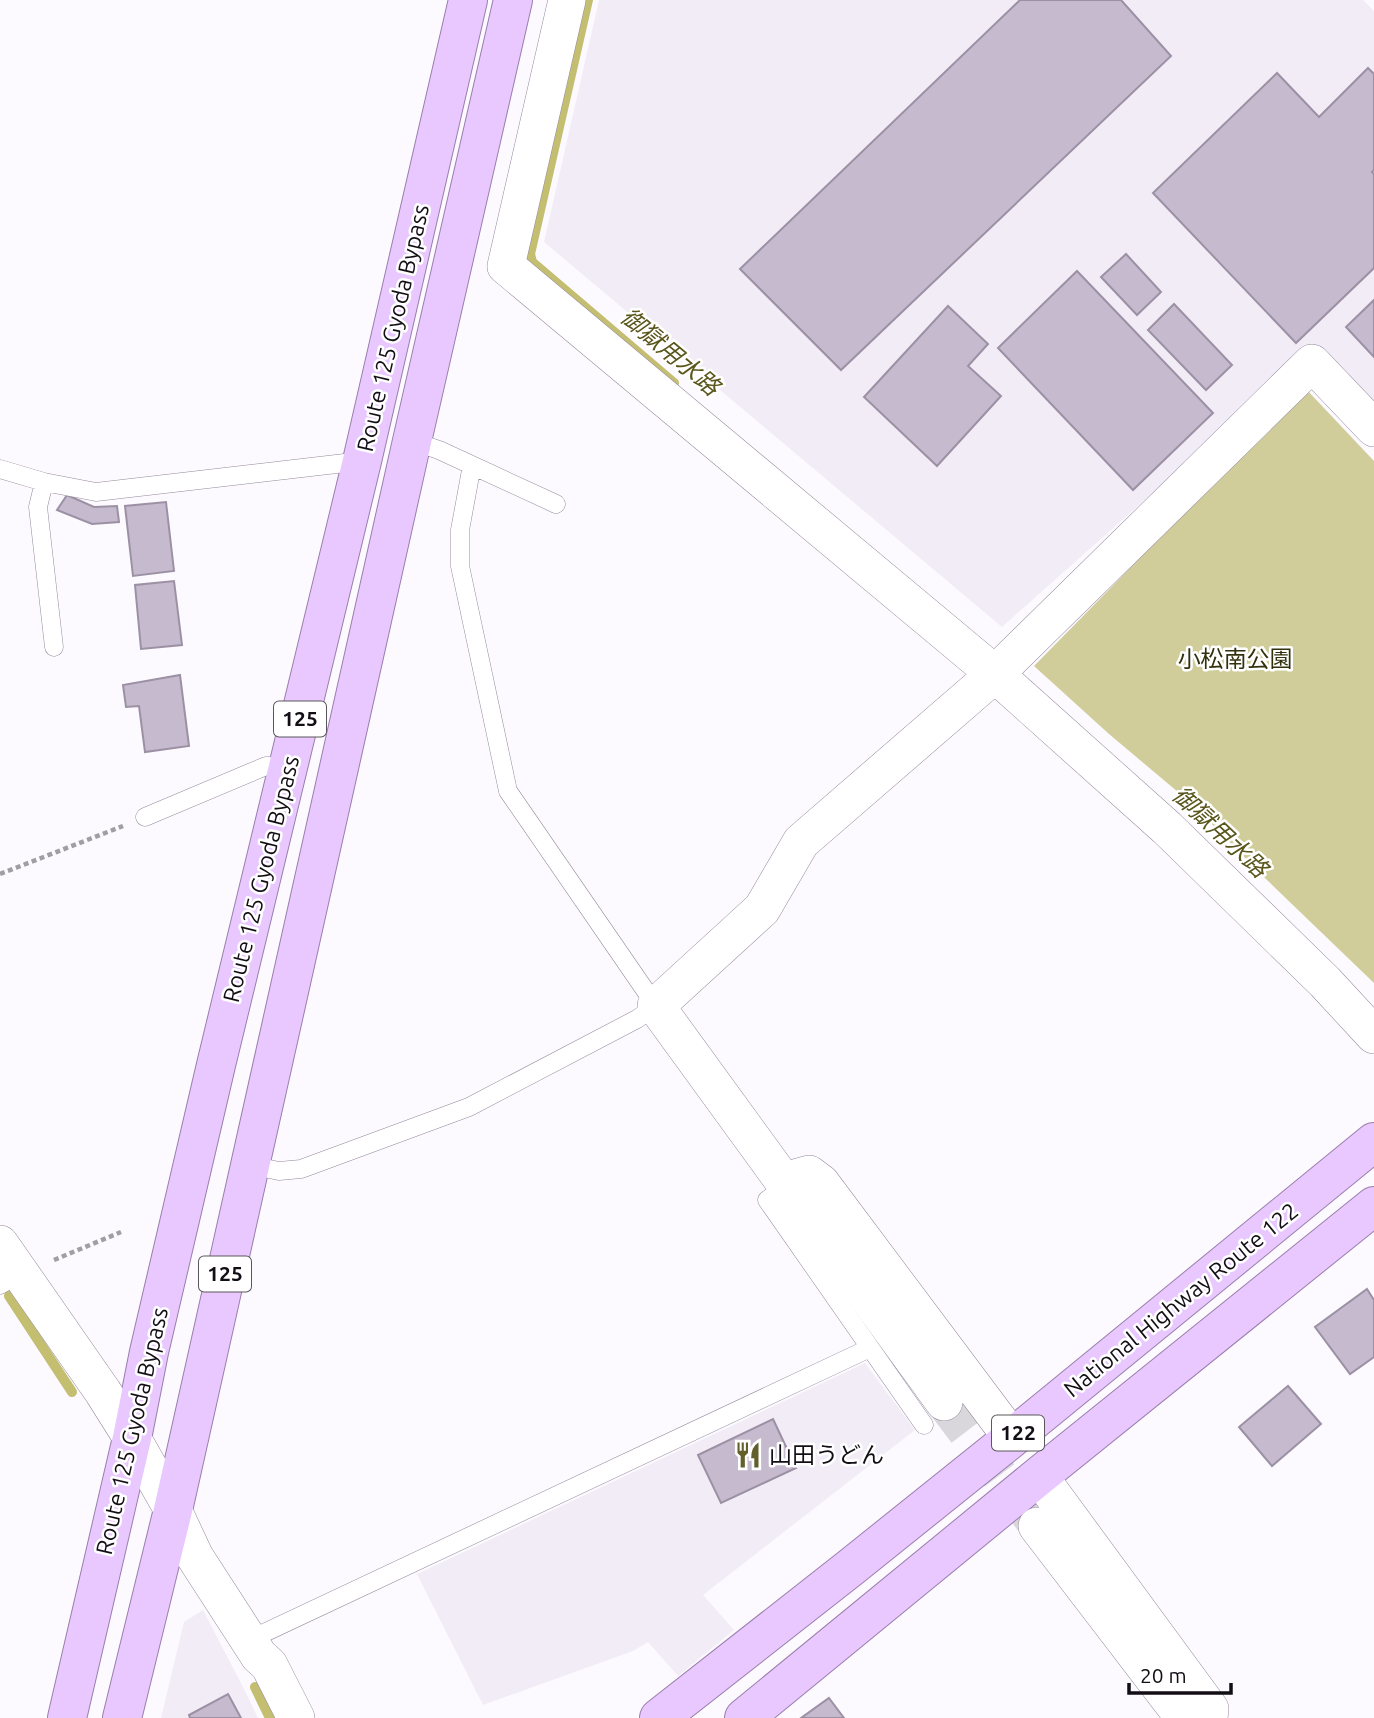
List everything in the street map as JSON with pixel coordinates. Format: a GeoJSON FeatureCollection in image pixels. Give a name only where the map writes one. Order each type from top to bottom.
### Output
{"type":"FeatureCollection","features":[{"type":"Feature","properties":{"kind":"highway","name":"Route 125 Gyoda Bypass"},"geometry":{"type":"LineString","coordinates":[[67,1718],[132,1438],[149,1352],[362,461],[468,0]]}},
{"type":"Feature","properties":{"kind":"highway","name":"Route 125 Gyoda Bypass"},"geometry":{"type":"LineString","coordinates":[[122,1718],[173,1510],[513,0]]}},
{"type":"Feature","properties":{"kind":"highway","name":"National Highway Route 122"},"geometry":{"type":"LineString","coordinates":[[659,1718],[1012,1438],[1374,1142]]}},
{"type":"Feature","properties":{"kind":"highway","name":"National Highway Route 122"},"geometry":{"type":"LineString","coordinates":[[744,1718],[1374,1206]]}},
{"type":"Feature","properties":{"kind":"street"},"geometry":{"type":"LineString","coordinates":[[568,0],[506,266],[995,674],[1167,828],[1325,982],[1374,1035]]}},
{"type":"Feature","properties":{"kind":"street"},"geometry":{"type":"LineString","coordinates":[[934,1414],[786,1186],[656,1006],[762,909],[802,842],[995,674],[1312,363],[1374,428]]}},
{"type":"Feature","properties":{"kind":"street"},"geometry":{"type":"LineString","coordinates":[[786,1186],[798,1177],[808,1174],[821,1183],[1012,1438]]}},
{"type":"Feature","properties":{"kind":"street"},"geometry":{"type":"LineString","coordinates":[[6,1268],[103,1392],[173,1510],[195,1557],[258,1656],[269,1665],[296,1718]]}},
{"type":"Feature","properties":{"kind":"street"},"geometry":{"type":"LineString","coordinates":[[1039,1476],[1210,1709],[1209,1718]]}},
{"type":"Feature","properties":{"kind":"street"},"geometry":{"type":"LineString","coordinates":[[1037,1526],[1184,1718]]}},
{"type":"Feature","properties":{"kind":"lane"},"geometry":{"type":"LineString","coordinates":[[412,442],[439,450],[556,504]]}},
{"type":"Feature","properties":{"kind":"lane"},"geometry":{"type":"LineString","coordinates":[[0,469],[44,482],[96,492],[362,461]]}},
{"type":"Feature","properties":{"kind":"lane"},"geometry":{"type":"LineString","coordinates":[[250,1165],[279,1171],[301,1169],[469,1107],[637,1019],[656,1006],[508,791],[460,566],[460,530],[472,465]]}},
{"type":"Feature","properties":{"kind":"lane"},"geometry":{"type":"LineString","coordinates":[[44,482],[38,507],[54,647]]}},
{"type":"Feature","properties":{"kind":"lane"},"geometry":{"type":"LineString","coordinates":[[145,817],[266,766],[288,767]]}},
{"type":"Feature","properties":{"kind":"lane"},"geometry":{"type":"LineString","coordinates":[[786,1186],[767,1200],[870,1348],[934,1414]]}},
{"type":"Feature","properties":{"kind":"lane"},"geometry":{"type":"LineString","coordinates":[[249,1640],[870,1348]]}},
{"type":"Feature","properties":{"kind":"path"},"geometry":{"type":"LineString","coordinates":[[0,874],[145,817]]}},
{"type":"Feature","properties":{"kind":"path"},"geometry":{"type":"LineString","coordinates":[[6,1268],[121,1232]]}},
{"type":"Feature","properties":{"kind":"shaded area"},"geometry":{"type":"Polygon","coordinates":[[[599,0],[1363,0],[1374,11],[1374,403],[1319,345],[1002,627],[544,242],[599,0]]]}},
{"type":"Feature","properties":{"kind":"shaded area"},"geometry":{"type":"Polygon","coordinates":[[[865,1363],[915,1430],[703,1595],[734,1630],[678,1676],[648,1642],[633,1651],[483,1705],[417,1574],[865,1363]]]}},
{"type":"Feature","properties":{"kind":"shaded area"},"geometry":{"type":"Polygon","coordinates":[[[203,1610],[258,1718],[161,1718],[184,1622],[203,1610]]]}},
{"type":"Feature","properties":{"kind":"green space","name":"小松南公園"},"geometry":{"type":"Polygon","coordinates":[[[1306,389],[1374,461],[1374,983],[1191,803],[1034,666],[1306,389]]]}},
{"type":"Feature","properties":{"kind":"building"},"geometry":{"type":"Polygon","coordinates":[[[1020,0],[1121,0],[1171,56],[841,370],[740,269],[1020,0]]]}},
{"type":"Feature","properties":{"kind":"building"},"geometry":{"type":"Polygon","coordinates":[[[1368,68],[1374,74],[1374,268],[1296,343],[1153,193],[1277,73],[1319,117],[1368,68]]]}},
{"type":"Feature","properties":{"kind":"building"},"geometry":{"type":"Polygon","coordinates":[[[1126,254],[1161,292],[1137,315],[1101,277],[1126,254]]]}},
{"type":"Feature","properties":{"kind":"building"},"geometry":{"type":"Polygon","coordinates":[[[1077,271],[1213,413],[1133,490],[998,348],[1077,271]]]}},
{"type":"Feature","properties":{"kind":"building"},"geometry":{"type":"Polygon","coordinates":[[[1374,300],[1374,357],[1346,327],[1374,300]]]}},
{"type":"Feature","properties":{"kind":"building"},"geometry":{"type":"Polygon","coordinates":[[[1174,304],[1232,365],[1206,390],[1148,330],[1174,304]]]}},
{"type":"Feature","properties":{"kind":"building"},"geometry":{"type":"Polygon","coordinates":[[[948,306],[988,344],[968,366],[1001,396],[937,466],[864,397],[948,306]]]}},
{"type":"Feature","properties":{"kind":"building"},"geometry":{"type":"Polygon","coordinates":[[[67,495],[94,507],[117,506],[119,522],[92,524],[57,510],[67,495]]]}},
{"type":"Feature","properties":{"kind":"building"},"geometry":{"type":"Polygon","coordinates":[[[166,502],[174,571],[133,576],[125,506],[166,502]]]}},
{"type":"Feature","properties":{"kind":"building"},"geometry":{"type":"Polygon","coordinates":[[[174,581],[182,645],[141,649],[135,585],[174,581]]]}},
{"type":"Feature","properties":{"kind":"building"},"geometry":{"type":"Polygon","coordinates":[[[180,675],[189,746],[145,752],[139,706],[126,707],[123,685],[180,675]]]}},
{"type":"Feature","properties":{"kind":"building"},"geometry":{"type":"Polygon","coordinates":[[[1367,1289],[1374,1300],[1374,1357],[1350,1374],[1315,1327],[1367,1289]]]}},
{"type":"Feature","properties":{"kind":"building"},"geometry":{"type":"Polygon","coordinates":[[[1288,1386],[1321,1424],[1272,1466],[1239,1427],[1288,1386]]]}},
{"type":"Feature","properties":{"kind":"building"},"geometry":{"type":"Polygon","coordinates":[[[773,1419],[796,1468],[721,1503],[698,1455],[773,1419]]]}},
{"type":"Feature","properties":{"kind":"building"},"geometry":{"type":"Polygon","coordinates":[[[228,1694],[241,1718],[190,1718],[189,1715],[228,1694]]]}},
{"type":"Feature","properties":{"kind":"building"},"geometry":{"type":"Polygon","coordinates":[[[829,1698],[844,1718],[801,1718],[829,1698]]]}},
{"type":"Feature","properties":{"kind":"waterway","name":"御獄用水路"},"geometry":{"type":"LineString","coordinates":[[588,0],[530,254],[532,262],[674,383]]}},
{"type":"Feature","properties":{"kind":"waterway"},"geometry":{"type":"LineString","coordinates":[[9,1296],[72,1392]]}},
{"type":"Feature","properties":{"kind":"waterway"},"geometry":{"type":"LineString","coordinates":[[255,1687],[270,1718]]}},
{"type":"Feature","properties":{"kind":"tunnel"},"geometry":{"type":"LineString","coordinates":[[944,1402],[1034,1521]]}},
{"type":"Feature","properties":{"kind":"place","name":"山田うどん"},"geometry":{"type":"Point","coordinates":[748,1455]}}]}
